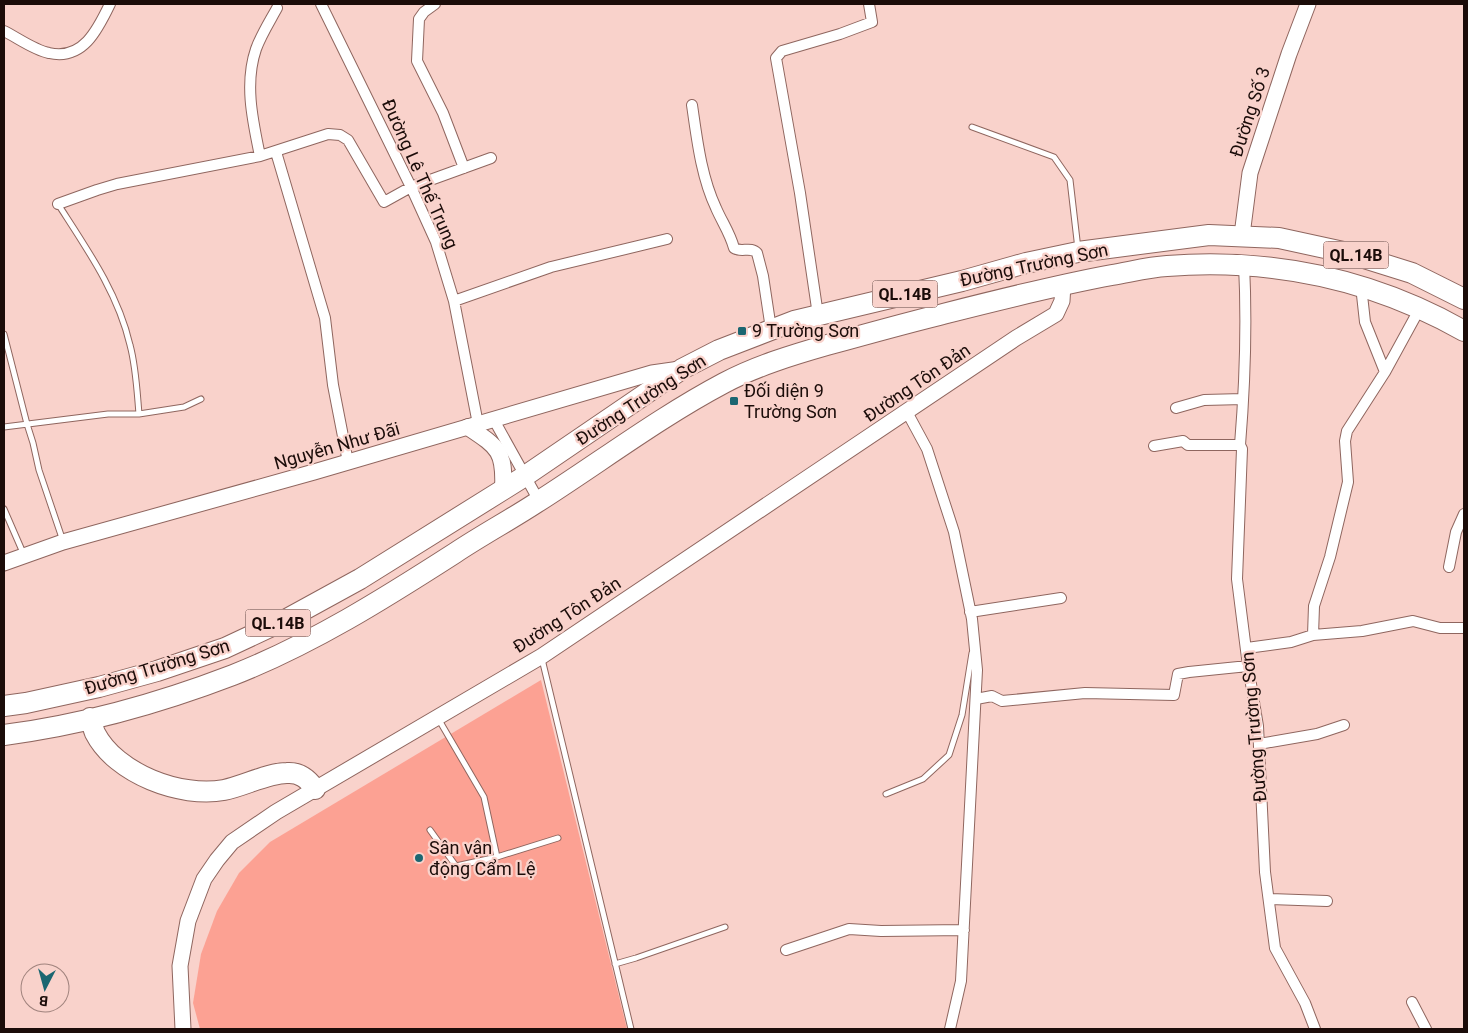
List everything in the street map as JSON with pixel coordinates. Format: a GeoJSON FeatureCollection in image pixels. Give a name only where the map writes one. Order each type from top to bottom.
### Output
{"type":"FeatureCollection","features":[{"type":"Feature","properties":{"kind":"highway","name":"Đường Trường Sơn"},"geometry":{"type":"LineString","coordinates":[[4,706],[99,687],[157,670],[225,648],[288,618],[360,579],[525,476],[682,369],[719,350],[770,329],[818,315],[1026,263],[1078,252],[1209,235],[1279,238],[1348,253],[1412,273],[1464,299]]}},
{"type":"Feature","properties":{"kind":"highway","name":"Đường Trường Sơn"},"geometry":{"type":"LineString","coordinates":[[4,735],[32,731],[90,718],[166,698],[236,674],[303,643],[375,604],[539,501],[638,434],[692,401],[749,371],[784,357],[883,329],[1063,284],[1163,266],[1244,264],[1310,273],[1361,286],[1420,308],[1464,331]]}},
{"type":"Feature","properties":{"kind":"highway"},"geometry":{"type":"LineString","coordinates":[[90,718],[96,733],[106,747],[121,762],[160,784],[200,791],[224,790],[285,772],[300,775],[308,780],[315,790]]}},
{"type":"Feature","properties":{"kind":"main road"},"geometry":{"type":"LineString","coordinates":[[473,426],[498,451],[504,469],[503,489]]}},
{"type":"Feature","properties":{"kind":"street"},"geometry":{"type":"LineString","coordinates":[[4,31],[48,53],[59,55],[69,53],[78,49],[92,37],[110,4]]}},
{"type":"Feature","properties":{"kind":"street","name":"Đường Lê Thế Trung"},"geometry":{"type":"LineString","coordinates":[[322,4],[436,242],[454,301],[473,426]]}},
{"type":"Feature","properties":{"kind":"street"},"geometry":{"type":"LineString","coordinates":[[435,4],[424,12],[419,19],[417,61],[443,113],[464,168]]}},
{"type":"Feature","properties":{"kind":"street"},"geometry":{"type":"LineString","coordinates":[[818,315],[800,193],[776,58],[782,50],[840,34],[872,22],[869,4]]}},
{"type":"Feature","properties":{"kind":"street","name":"Đường Số 3"},"geometry":{"type":"LineString","coordinates":[[1242,235],[1250,173],[1289,54],[1308,4]]}},
{"type":"Feature","properties":{"kind":"street"},"geometry":{"type":"LineString","coordinates":[[260,156],[253,123],[251,77],[257,47],[277,8]]}},
{"type":"Feature","properties":{"kind":"street"},"geometry":{"type":"LineString","coordinates":[[692,105],[699,150],[715,208],[730,236],[734,248],[740,250],[751,249],[758,253],[770,329]]}},
{"type":"Feature","properties":{"kind":"street"},"geometry":{"type":"LineString","coordinates":[[58,204],[117,184],[260,156],[328,134],[340,135],[348,140],[384,202],[411,187],[492,158]]}},
{"type":"Feature","properties":{"kind":"street"},"geometry":{"type":"LineString","coordinates":[[276,152],[325,318],[330,368],[348,462]]}},
{"type":"Feature","properties":{"kind":"street"},"geometry":{"type":"LineString","coordinates":[[454,301],[551,267],[666,239]]}},
{"type":"Feature","properties":{"kind":"street","name":"Đường Trường Sơn"},"geometry":{"type":"LineString","coordinates":[[1244,264],[1246,299],[1237,578],[1258,726],[1265,872],[1275,948],[1306,1003],[1315,1029]]}},
{"type":"Feature","properties":{"kind":"street","name":"Đường Tôn Đản"},"geometry":{"type":"LineString","coordinates":[[183,1029],[180,966],[188,921],[204,879],[232,842],[276,812],[542,656],[1016,338],[1056,314],[1062,301],[1063,284]]}},
{"type":"Feature","properties":{"kind":"street"},"geometry":{"type":"LineString","coordinates":[[1361,286],[1365,322],[1385,372]]}},
{"type":"Feature","properties":{"kind":"street"},"geometry":{"type":"LineString","coordinates":[[1313,635],[1314,606],[1330,557],[1348,482],[1345,441],[1352,423],[1385,372],[1420,308]]}},
{"type":"Feature","properties":{"kind":"street","name":"Nguyễn Như Đãi"},"geometry":{"type":"LineString","coordinates":[[4,563],[63,542],[348,462],[652,373],[682,369]]}},
{"type":"Feature","properties":{"kind":"street"},"geometry":{"type":"LineString","coordinates":[[1176,408],[1204,400],[1243,399]]}},
{"type":"Feature","properties":{"kind":"street"},"geometry":{"type":"LineString","coordinates":[[907,412],[927,449],[954,532],[970,612],[978,670],[961,981],[950,1029]]}},
{"type":"Feature","properties":{"kind":"street"},"geometry":{"type":"LineString","coordinates":[[494,420],[539,501]]}},
{"type":"Feature","properties":{"kind":"street"},"geometry":{"type":"LineString","coordinates":[[1154,446],[1183,441],[1188,445],[1240,445]]}},
{"type":"Feature","properties":{"kind":"street"},"geometry":{"type":"LineString","coordinates":[[1449,567],[1456,532],[1464,514]]}},
{"type":"Feature","properties":{"kind":"street"},"geometry":{"type":"LineString","coordinates":[[970,612],[1061,598]]}},
{"type":"Feature","properties":{"kind":"street"},"geometry":{"type":"LineString","coordinates":[[1247,648],[1292,642],[1313,635],[1362,631],[1414,621],[1440,628],[1464,628]]}},
{"type":"Feature","properties":{"kind":"street"},"geometry":{"type":"LineString","coordinates":[[976,699],[992,696],[1002,701],[1085,693],[1174,695],[1178,674],[1248,666]]}},
{"type":"Feature","properties":{"kind":"street"},"geometry":{"type":"LineString","coordinates":[[1259,744],[1317,734],[1344,725]]}},
{"type":"Feature","properties":{"kind":"street"},"geometry":{"type":"LineString","coordinates":[[1270,899],[1327,901]]}},
{"type":"Feature","properties":{"kind":"street"},"geometry":{"type":"LineString","coordinates":[[786,950],[849,929],[880,931],[964,930]]}},
{"type":"Feature","properties":{"kind":"street"},"geometry":{"type":"LineString","coordinates":[[1412,1002],[1426,1029]]}},
{"type":"Feature","properties":{"kind":"lane"},"geometry":{"type":"LineString","coordinates":[[972,127],[1054,157],[1070,180],[1078,252]]}},
{"type":"Feature","properties":{"kind":"lane"},"geometry":{"type":"LineString","coordinates":[[58,204],[90,254],[119,308],[131,346],[139,414]]}},
{"type":"Feature","properties":{"kind":"lane"},"geometry":{"type":"LineString","coordinates":[[4,334],[27,424],[34,442],[39,470],[63,542]]}},
{"type":"Feature","properties":{"kind":"lane"},"geometry":{"type":"LineString","coordinates":[[4,426],[108,414],[139,414],[184,407],[202,399]]}},
{"type":"Feature","properties":{"kind":"lane"},"geometry":{"type":"LineString","coordinates":[[4,509],[24,556]]}},
{"type":"Feature","properties":{"kind":"lane"},"geometry":{"type":"LineString","coordinates":[[886,794],[923,779],[948,756],[962,715],[974,641]]}},
{"type":"Feature","properties":{"kind":"lane"},"geometry":{"type":"LineString","coordinates":[[542,656],[631,1029]]}},
{"type":"Feature","properties":{"kind":"lane"},"geometry":{"type":"LineString","coordinates":[[438,717],[484,798],[497,857]]}},
{"type":"Feature","properties":{"kind":"lane"},"geometry":{"type":"LineString","coordinates":[[430,830],[456,866],[497,857],[558,838]]}},
{"type":"Feature","properties":{"kind":"lane"},"geometry":{"type":"LineString","coordinates":[[615,964],[725,928]]}},
{"type":"Feature","properties":{"kind":"shaded area","name":"Sân vận động Cẩm Lệ"},"geometry":{"type":"Polygon","coordinates":[[[541,680],[627,1029],[200,1029],[193,1003],[201,954],[217,911],[239,873],[270,842],[541,680]]]}},
{"type":"Feature","properties":{"kind":"place","name":"9 Trường Sơn"},"geometry":{"type":"Point","coordinates":[742,331]}},
{"type":"Feature","properties":{"kind":"place","name":"Đối diện 9 Trường Sơn"},"geometry":{"type":"Point","coordinates":[734,401]}},
{"type":"Feature","properties":{"kind":"place","name":"Sân vận động Cẩm Lệ"},"geometry":{"type":"Point","coordinates":[419,858]}}]}
